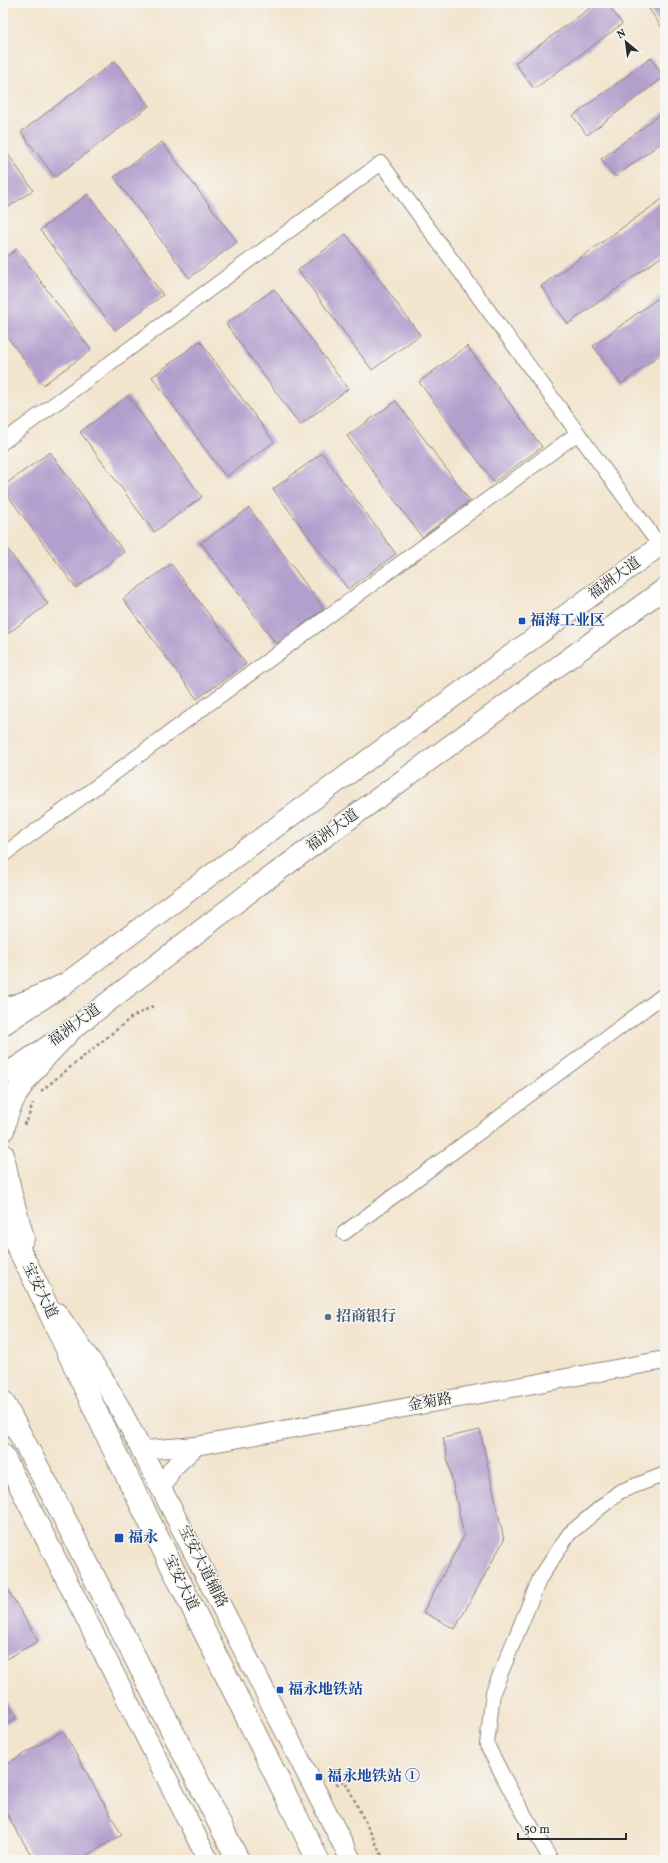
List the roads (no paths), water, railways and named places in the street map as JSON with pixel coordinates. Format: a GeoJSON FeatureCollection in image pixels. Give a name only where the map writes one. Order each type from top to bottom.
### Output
{"type":"FeatureCollection","features":[{"type":"Feature","properties":{"kind":"main road","name":"福洲大道"},"geometry":{"type":"LineString","coordinates":[[3,1025],[62,986],[231,860],[662,544]]}},
{"type":"Feature","properties":{"kind":"main road","name":"福洲大道"},"geometry":{"type":"LineString","coordinates":[[3,1076],[68,1032],[258,886],[665,588]]}},
{"type":"Feature","properties":{"kind":"main road"},"geometry":{"type":"LineString","coordinates":[[3,1010],[31,1000],[62,986]]}},
{"type":"Feature","properties":{"kind":"main road"},"geometry":{"type":"LineString","coordinates":[[11,1126],[9,1109],[21,1087],[68,1032]]}},
{"type":"Feature","properties":{"kind":"main road"},"geometry":{"type":"LineString","coordinates":[[3,1154],[10,1191],[36,1283]]}},
{"type":"Feature","properties":{"kind":"main road","name":"宝安大道"},"geometry":{"type":"LineString","coordinates":[[3,1218],[36,1283],[113,1448],[318,1860]]}},
{"type":"Feature","properties":{"kind":"main road","name":"宝安大道辅路"},"geometry":{"type":"LineString","coordinates":[[36,1283],[101,1375],[143,1450],[351,1860]]}},
{"type":"Feature","properties":{"kind":"main road"},"geometry":{"type":"LineString","coordinates":[[3,1402],[60,1510],[238,1860]]}},
{"type":"Feature","properties":{"kind":"main road"},"geometry":{"type":"LineString","coordinates":[[3,1454],[208,1860]]}},
{"type":"Feature","properties":{"kind":"street"},"geometry":{"type":"LineString","coordinates":[[3,442],[381,163],[578,433],[662,544]]}},
{"type":"Feature","properties":{"kind":"street"},"geometry":{"type":"LineString","coordinates":[[3,855],[578,433]]}},
{"type":"Feature","properties":{"kind":"street"},"geometry":{"type":"LineString","coordinates":[[344,1233],[665,994]]}},
{"type":"Feature","properties":{"kind":"street","name":"金菊路"},"geometry":{"type":"LineString","coordinates":[[143,1450],[196,1446],[665,1360]]}},
{"type":"Feature","properties":{"kind":"street"},"geometry":{"type":"LineString","coordinates":[[162,1488],[172,1469],[196,1446]]}},
{"type":"Feature","properties":{"kind":"street"},"geometry":{"type":"LineString","coordinates":[[551,1860],[513,1795],[487,1745],[493,1692],[540,1578],[569,1534],[619,1492],[665,1474]]}},
{"type":"Feature","properties":{"kind":"place","name":"福海工业区"},"geometry":{"type":"Point","coordinates":[522,621]}},
{"type":"Feature","properties":{"kind":"place","name":"招商银行"},"geometry":{"type":"Point","coordinates":[328,1317]}},
{"type":"Feature","properties":{"kind":"place","name":"福永"},"geometry":{"type":"Point","coordinates":[119,1538]}},
{"type":"Feature","properties":{"kind":"place","name":"福永地铁站"},"geometry":{"type":"Point","coordinates":[280,1690]}},
{"type":"Feature","properties":{"kind":"place","name":"福永地铁站 ①"},"geometry":{"type":"Point","coordinates":[319,1777]}}]}
